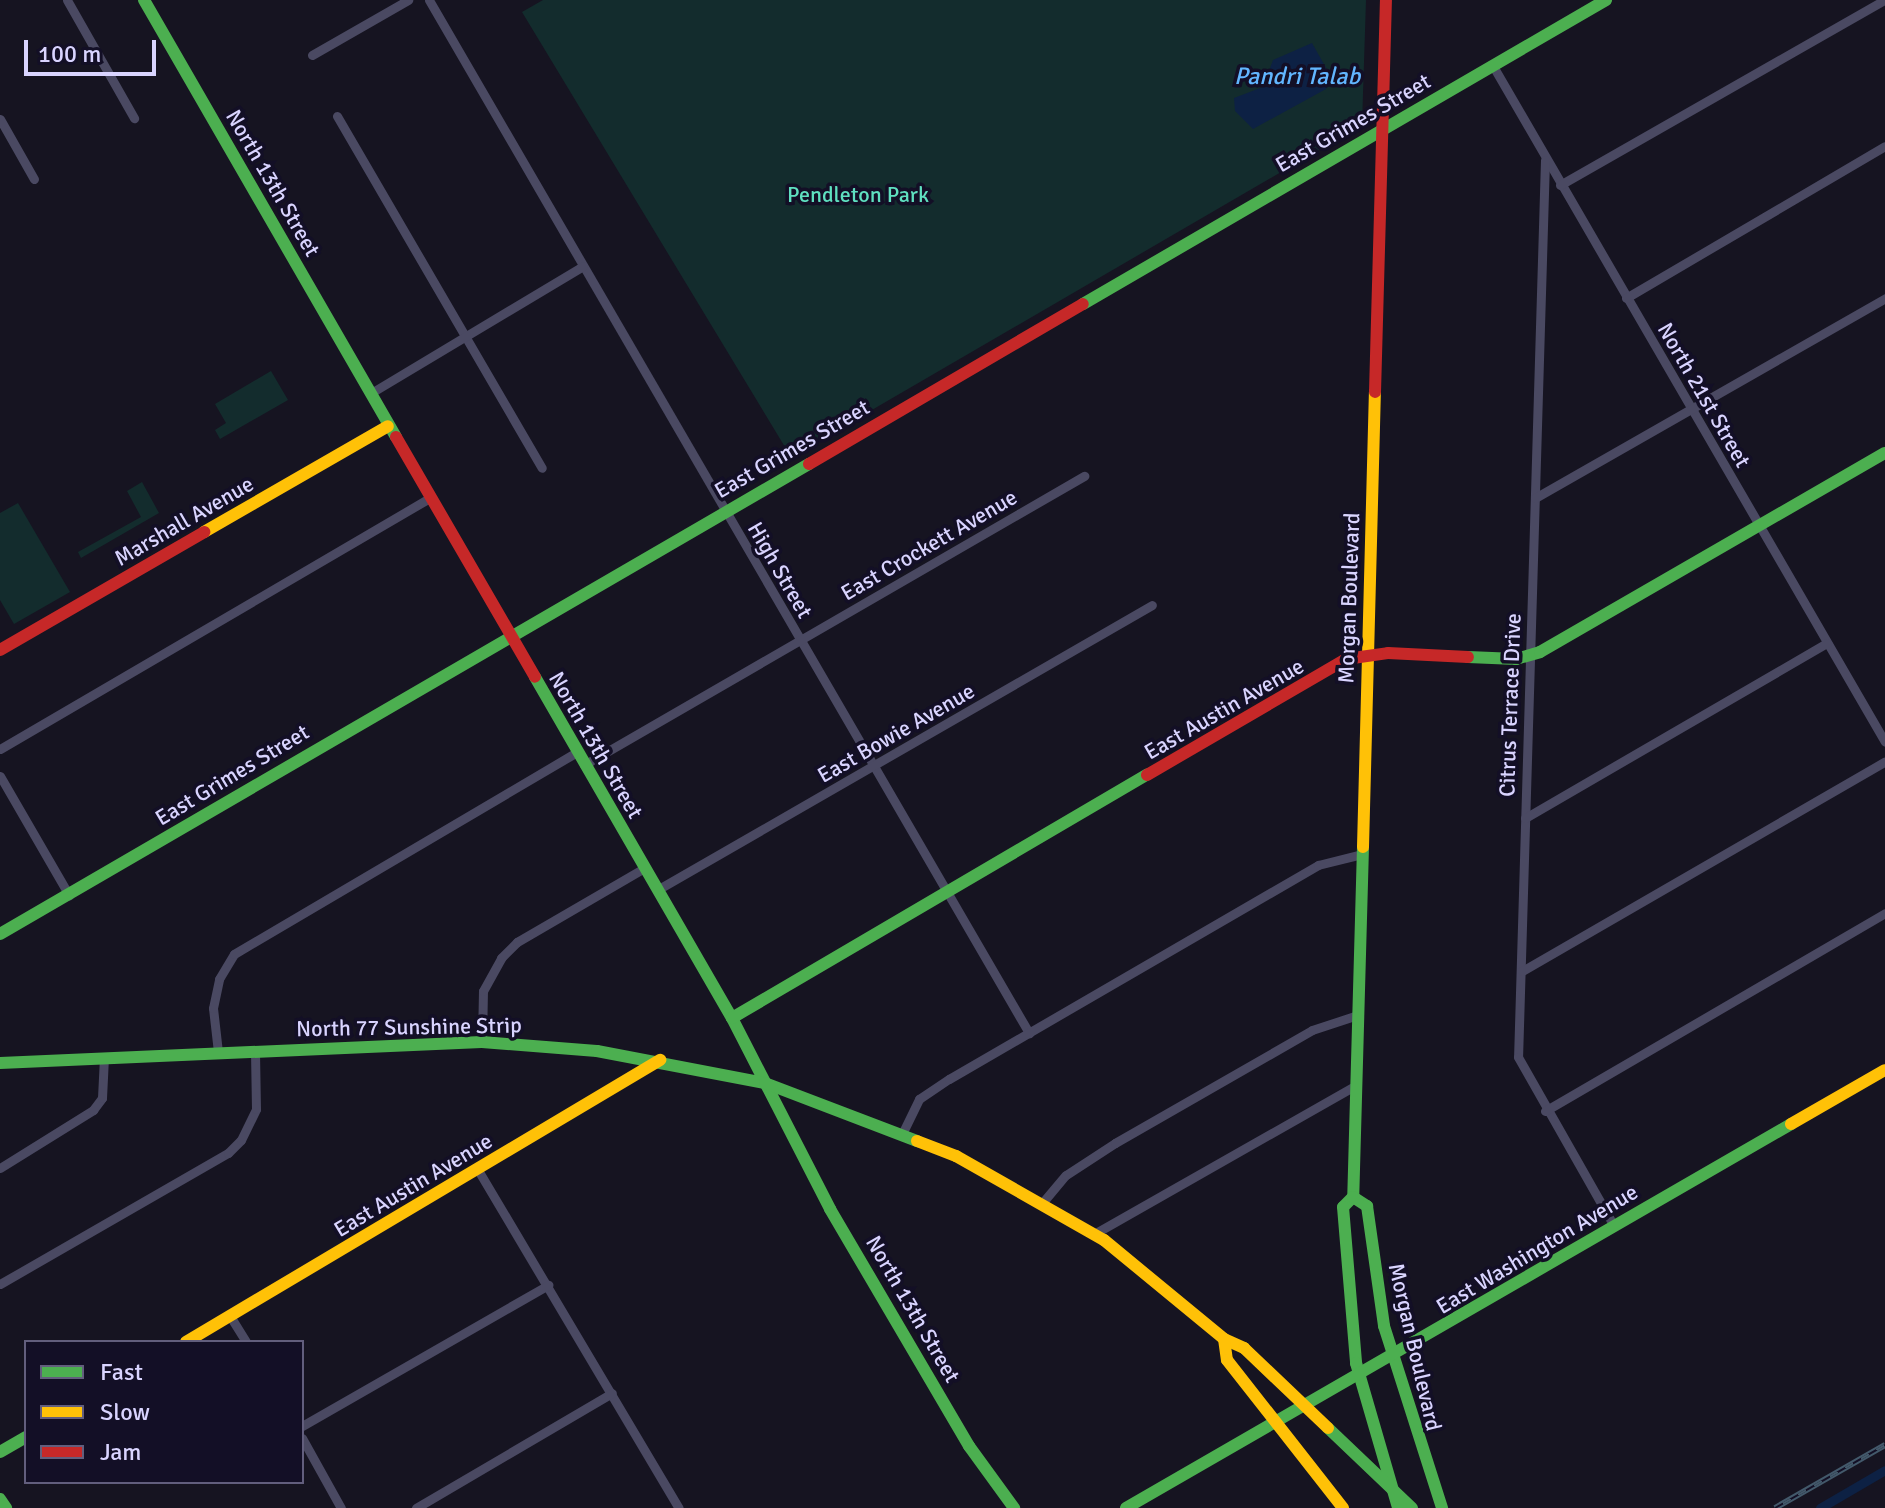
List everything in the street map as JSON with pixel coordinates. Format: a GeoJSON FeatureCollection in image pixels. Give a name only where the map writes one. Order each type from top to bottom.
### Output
{"type":"FeatureCollection","features":[{"type":"Feature","properties":{"kind":"street"},"geometry":{"type":"LineString","coordinates":[[67,0],[134,118]]}},
{"type":"Feature","properties":{"kind":"street","name":"North 13th Street"},"geometry":{"type":"LineString","coordinates":[[144,0],[732,1018],[830,1209],[969,1446],[1014,1508]]}},
{"type":"Feature","properties":{"kind":"street"},"geometry":{"type":"LineString","coordinates":[[312,55],[408,0]]}},
{"type":"Feature","properties":{"kind":"street","name":"High Street"},"geometry":{"type":"LineString","coordinates":[[429,0],[1029,1033]]}},
{"type":"Feature","properties":{"kind":"street","name":"Morgan Boulevard"},"geometry":{"type":"LineString","coordinates":[[1386,0],[1353,1197],[1343,1207],[1359,1376],[1398,1508]]}},
{"type":"Feature","properties":{"kind":"street","name":"East Grimes Street"},"geometry":{"type":"LineString","coordinates":[[0,934],[508,634],[1606,0]]}},
{"type":"Feature","properties":{"kind":"street"},"geometry":{"type":"LineString","coordinates":[[1560,185],[1884,0]]}},
{"type":"Feature","properties":{"kind":"street","name":"North 21st Street"},"geometry":{"type":"LineString","coordinates":[[1493,66],[1885,742]]}},
{"type":"Feature","properties":{"kind":"street"},"geometry":{"type":"LineString","coordinates":[[337,116],[542,468]]}},
{"type":"Feature","properties":{"kind":"street"},"geometry":{"type":"LineString","coordinates":[[0,119],[34,179]]}},
{"type":"Feature","properties":{"kind":"street"},"geometry":{"type":"LineString","coordinates":[[1626,298],[1885,146]]}},
{"type":"Feature","properties":{"kind":"street","name":"Citrus Terrace Drive"},"geometry":{"type":"LineString","coordinates":[[1545,160],[1518,1057],[1545,1111],[1614,1226]]}},
{"type":"Feature","properties":{"kind":"street"},"geometry":{"type":"LineString","coordinates":[[371,393],[583,266]]}},
{"type":"Feature","properties":{"kind":"street"},"geometry":{"type":"LineString","coordinates":[[1535,498],[1885,298]]}},
{"type":"Feature","properties":{"kind":"street","name":"Marshall Avenue"},"geometry":{"type":"LineString","coordinates":[[0,650],[388,426]]}},
{"type":"Feature","properties":{"kind":"street","name":"East Austin Avenue"},"geometry":{"type":"LineString","coordinates":[[732,1018],[1346,659],[1367,656],[1529,656],[1885,453]]}},
{"type":"Feature","properties":{"kind":"street","name":"East Crockett Avenue"},"geometry":{"type":"LineString","coordinates":[[584,765],[1084,476]]}},
{"type":"Feature","properties":{"kind":"street"},"geometry":{"type":"LineString","coordinates":[[0,749],[429,498]]}},
{"type":"Feature","properties":{"kind":"street","name":"East Bowie Avenue"},"geometry":{"type":"LineString","coordinates":[[657,890],[1152,605]]}},
{"type":"Feature","properties":{"kind":"street"},"geometry":{"type":"LineString","coordinates":[[1525,818],[1827,643]]}},
{"type":"Feature","properties":{"kind":"street"},"geometry":{"type":"LineString","coordinates":[[218,1052],[213,1008],[219,979],[234,954],[577,752]]}},
{"type":"Feature","properties":{"kind":"street"},"geometry":{"type":"LineString","coordinates":[[1522,971],[1885,761]]}},
{"type":"Feature","properties":{"kind":"street"},"geometry":{"type":"LineString","coordinates":[[0,776],[69,895]]}},
{"type":"Feature","properties":{"kind":"street"},"geometry":{"type":"LineString","coordinates":[[903,1132],[919,1099],[1318,865],[1362,854]]}},
{"type":"Feature","properties":{"kind":"street"},"geometry":{"type":"LineString","coordinates":[[482,1042],[483,991],[501,958],[517,942],[644,868]]}},
{"type":"Feature","properties":{"kind":"street"},"geometry":{"type":"LineString","coordinates":[[1545,1111],[1885,913]]}},
{"type":"Feature","properties":{"kind":"street"},"geometry":{"type":"LineString","coordinates":[[1043,1202],[1066,1175],[1115,1143],[1312,1030],[1358,1015]]}},
{"type":"Feature","properties":{"kind":"street","name":"North 77 Sunshine Strip"},"geometry":{"type":"LineString","coordinates":[[0,1063],[482,1042],[660,1060],[765,1083],[903,1132],[1043,1202],[1094,1234],[1224,1339],[1244,1348],[1412,1508]]}},
{"type":"Feature","properties":{"kind":"street"},"geometry":{"type":"LineString","coordinates":[[0,1284],[228,1153],[241,1140],[256,1109],[255,1051]]}},
{"type":"Feature","properties":{"kind":"street"},"geometry":{"type":"LineString","coordinates":[[0,1168],[93,1110],[102,1098],[104,1057]]}},
{"type":"Feature","properties":{"kind":"street","name":"East Austin Avenue"},"geometry":{"type":"LineString","coordinates":[[189,1340],[660,1060]]}},
{"type":"Feature","properties":{"kind":"street","name":"East Washington Avenue"},"geometry":{"type":"LineString","coordinates":[[1126,1508],[1305,1403],[1393,1358],[1885,1070]]}},
{"type":"Feature","properties":{"kind":"street"},"geometry":{"type":"LineString","coordinates":[[1094,1234],[1356,1085]]}},
{"type":"Feature","properties":{"kind":"street"},"geometry":{"type":"LineString","coordinates":[[478,1170],[678,1508]]}},
{"type":"Feature","properties":{"kind":"street","name":"Morgan Boulevard"},"geometry":{"type":"LineString","coordinates":[[1353,1197],[1367,1206],[1393,1358],[1442,1508]]}},
{"type":"Feature","properties":{"kind":"street"},"geometry":{"type":"LineString","coordinates":[[304,1425],[548,1285]]}},
{"type":"Feature","properties":{"kind":"street"},"geometry":{"type":"LineString","coordinates":[[230,1316],[245,1340]]}},
{"type":"Feature","properties":{"kind":"street","name":"North 77 Sunshine Strip"},"geometry":{"type":"LineString","coordinates":[[1224,1339],[1227,1360],[1343,1508]]}},
{"type":"Feature","properties":{"kind":"street"},"geometry":{"type":"LineString","coordinates":[[416,1508],[612,1393]]}},
{"type":"Feature","properties":{"kind":"street"},"geometry":{"type":"LineString","coordinates":[[0,1452],[24,1438]]}},
{"type":"Feature","properties":{"kind":"street"},"geometry":{"type":"LineString","coordinates":[[304,1442],[341,1508]]}},
{"type":"Feature","properties":{"kind":"street"},"geometry":{"type":"LineString","coordinates":[[0,1499],[6,1508]]}},
{"type":"Feature","properties":{"kind":"green space","name":"Pendleton Park"},"geometry":{"type":"Polygon","coordinates":[[[543,0],[1366,0],[1362,125],[791,457],[522,12],[543,0]]]}},
{"type":"Feature","properties":{"kind":"green space"},"geometry":{"type":"Polygon","coordinates":[[[271,371],[288,400],[220,439],[215,430],[226,423],[215,404],[271,371]]]}},
{"type":"Feature","properties":{"kind":"green space"},"geometry":{"type":"Polygon","coordinates":[[[142,482],[159,513],[81,558],[78,552],[141,517],[127,491],[142,482]]]}},
{"type":"Feature","properties":{"kind":"green space"},"geometry":{"type":"Polygon","coordinates":[[[18,503],[70,592],[14,624],[0,600],[0,513],[18,503]]]}},
{"type":"Feature","properties":{"kind":"water","name":"Pandri Talab"},"geometry":{"type":"Polygon","coordinates":[[[1312,43],[1330,75],[1326,89],[1253,129],[1235,111],[1234,98],[1263,87],[1273,60],[1312,43]]]}},
{"type":"Feature","properties":{"kind":"waterway"},"geometry":{"type":"LineString","coordinates":[[1820,1508],[1885,1470]]}},
{"type":"Feature","properties":{"kind":"railway"},"geometry":{"type":"LineString","coordinates":[[1775,1508],[1885,1445]]}},
{"type":"Feature","properties":{"kind":"traffic: fast"},"geometry":{"type":"LineString","coordinates":[[144,0],[396,437]]}},
{"type":"Feature","properties":{"kind":"traffic: fast"},"geometry":{"type":"LineString","coordinates":[[1083,304],[1606,0]]}},
{"type":"Feature","properties":{"kind":"traffic: fast"},"geometry":{"type":"LineString","coordinates":[[1468,657],[1516,659],[1540,652],[1885,453]]}},
{"type":"Feature","properties":{"kind":"traffic: fast"},"geometry":{"type":"LineString","coordinates":[[0,934],[809,464]]}},
{"type":"Feature","properties":{"kind":"traffic: fast"},"geometry":{"type":"LineString","coordinates":[[535,677],[732,1018],[830,1209],[969,1446],[1014,1508]]}},
{"type":"Feature","properties":{"kind":"traffic: fast"},"geometry":{"type":"LineString","coordinates":[[732,1018],[1147,775]]}},
{"type":"Feature","properties":{"kind":"traffic: fast"},"geometry":{"type":"LineString","coordinates":[[1363,847],[1353,1197],[1343,1207],[1356,1363],[1398,1508]]}},
{"type":"Feature","properties":{"kind":"traffic: fast"},"geometry":{"type":"LineString","coordinates":[[0,1063],[482,1042],[597,1051],[765,1083],[917,1141]]}},
{"type":"Feature","properties":{"kind":"traffic: fast"},"geometry":{"type":"LineString","coordinates":[[1126,1508],[1791,1124]]}},
{"type":"Feature","properties":{"kind":"traffic: fast"},"geometry":{"type":"LineString","coordinates":[[1353,1197],[1367,1206],[1384,1326],[1442,1508]]}},
{"type":"Feature","properties":{"kind":"traffic: fast"},"geometry":{"type":"LineString","coordinates":[[1328,1428],[1412,1508]]}},
{"type":"Feature","properties":{"kind":"traffic: fast"},"geometry":{"type":"LineString","coordinates":[[0,1452],[24,1438]]}},
{"type":"Feature","properties":{"kind":"traffic: fast"},"geometry":{"type":"LineString","coordinates":[[0,1499],[6,1508]]}},
{"type":"Feature","properties":{"kind":"traffic: slow"},"geometry":{"type":"LineString","coordinates":[[1363,847],[1375,392]]}},
{"type":"Feature","properties":{"kind":"traffic: slow"},"geometry":{"type":"LineString","coordinates":[[204,532],[388,426]]}},
{"type":"Feature","properties":{"kind":"traffic: slow"},"geometry":{"type":"LineString","coordinates":[[189,1340],[660,1060]]}},
{"type":"Feature","properties":{"kind":"traffic: slow"},"geometry":{"type":"LineString","coordinates":[[1791,1124],[1885,1070]]}},
{"type":"Feature","properties":{"kind":"traffic: slow"},"geometry":{"type":"LineString","coordinates":[[917,1141],[956,1156],[1104,1240],[1224,1339],[1244,1348],[1328,1428]]}},
{"type":"Feature","properties":{"kind":"traffic: slow"},"geometry":{"type":"LineString","coordinates":[[1224,1339],[1227,1360],[1343,1508]]}},
{"type":"Feature","properties":{"kind":"traffic: jam"},"geometry":{"type":"LineString","coordinates":[[1375,392],[1386,0]]}},
{"type":"Feature","properties":{"kind":"traffic: jam"},"geometry":{"type":"LineString","coordinates":[[809,464],[1083,304]]}},
{"type":"Feature","properties":{"kind":"traffic: jam"},"geometry":{"type":"LineString","coordinates":[[396,437],[535,677]]}},
{"type":"Feature","properties":{"kind":"traffic: jam"},"geometry":{"type":"LineString","coordinates":[[0,650],[204,532]]}},
{"type":"Feature","properties":{"kind":"traffic: jam"},"geometry":{"type":"LineString","coordinates":[[1147,775],[1346,659],[1388,653],[1468,657]]}}]}
